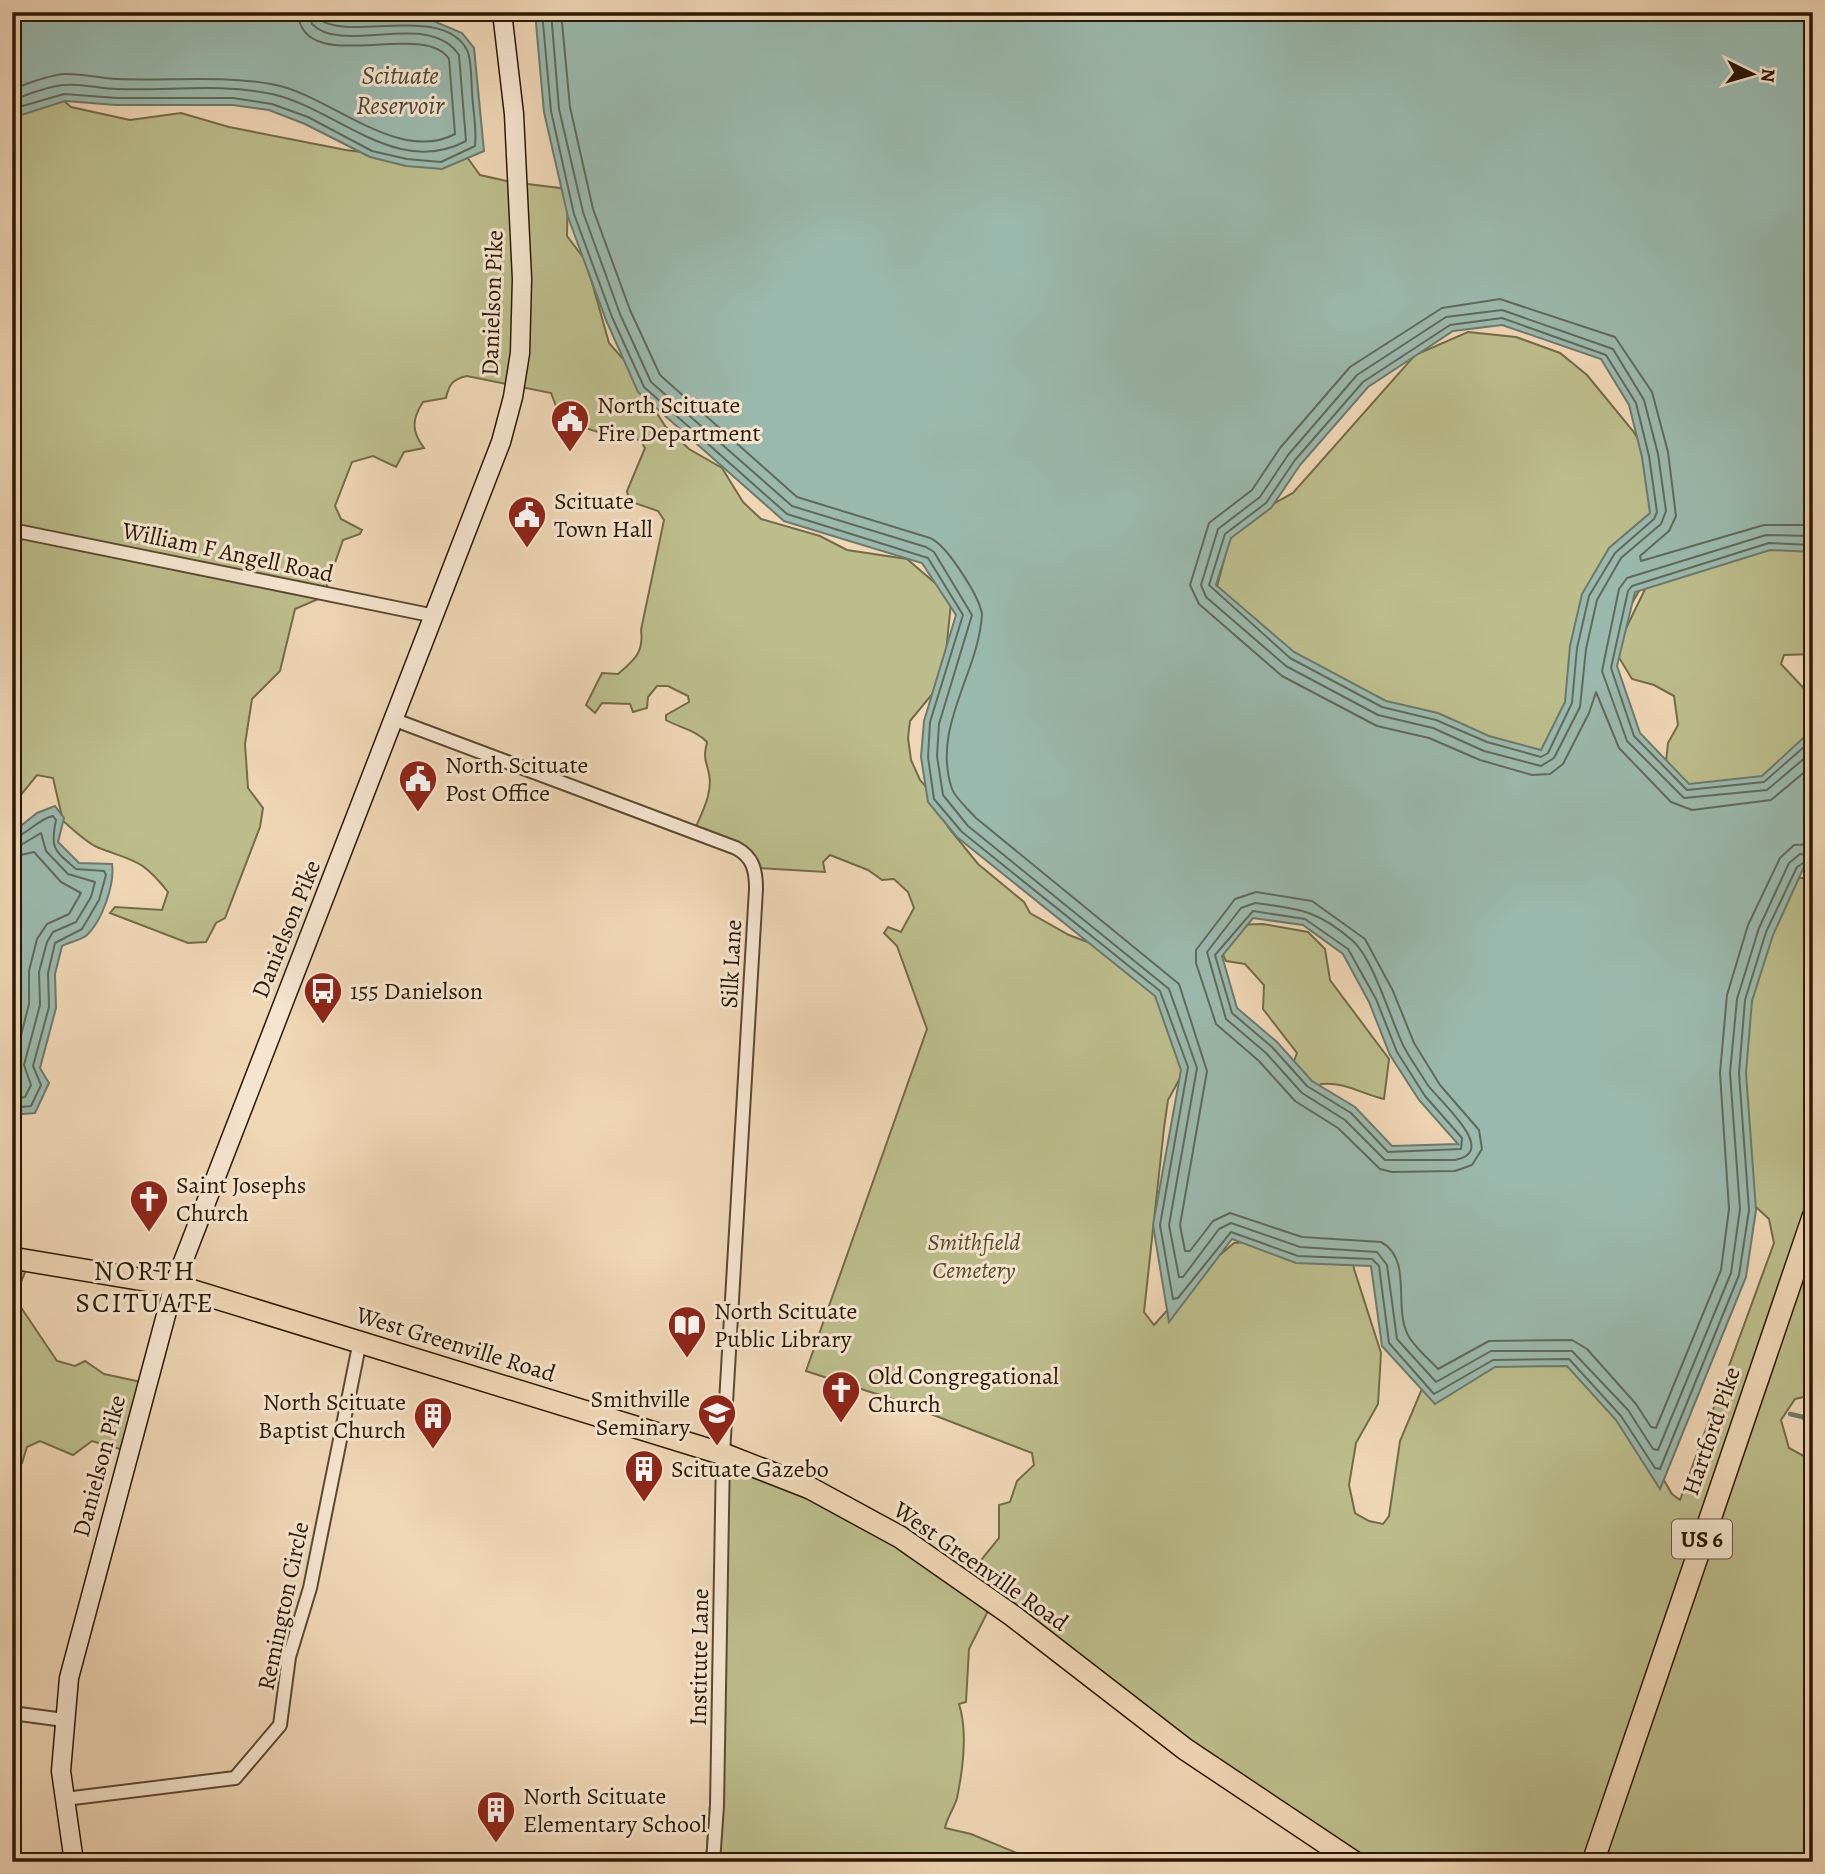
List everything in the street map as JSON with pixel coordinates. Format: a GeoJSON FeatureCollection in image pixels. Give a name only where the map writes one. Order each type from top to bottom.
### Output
{"type":"FeatureCollection","features":[{"type":"Feature","properties":{"kind":"main road","name":"Danielson Pike"},"geometry":{"type":"LineString","coordinates":[[74,1862],[61,1771],[69,1678],[174,1285],[435,616],[501,442],[513,397],[520,353],[522,279],[514,114],[502,12]]}},
{"type":"Feature","properties":{"kind":"main road","name":"Hartford Pike"},"geometry":{"type":"LineString","coordinates":[[1593,1862],[1813,1217]]}},
{"type":"Feature","properties":{"kind":"main road","name":"West Greenville Road"},"geometry":{"type":"LineString","coordinates":[[12,1258],[174,1285],[723,1454],[810,1488],[900,1537],[1013,1616],[1185,1749],[1354,1862]]}},
{"type":"Feature","properties":{"kind":"street","name":"William F Angell Road"},"geometry":{"type":"LineString","coordinates":[[12,530],[435,616]]}},
{"type":"Feature","properties":{"kind":"street","name":"Silk Lane"},"geometry":{"type":"LineString","coordinates":[[395,720],[736,848],[750,858],[754,867],[755,902],[723,1454]]}},
{"type":"Feature","properties":{"kind":"street","name":"Remington Circle"},"geometry":{"type":"LineString","coordinates":[[65,1799],[234,1778],[280,1725],[289,1657],[310,1588],[360,1342]]}},
{"type":"Feature","properties":{"kind":"street","name":"Institute Lane"},"geometry":{"type":"LineString","coordinates":[[713,1862],[718,1806],[723,1454]]}},
{"type":"Feature","properties":{"kind":"street"},"geometry":{"type":"LineString","coordinates":[[12,1713],[64,1720]]}},
{"type":"Feature","properties":{"kind":"green space","name":"Smithfield Cemetery"},"geometry":{"type":"Polygon","coordinates":[[[12,88],[54,92],[71,107],[130,120],[181,113],[229,127],[346,150],[426,160],[464,153],[480,175],[568,189],[567,236],[586,261],[609,343],[624,360],[665,426],[689,449],[722,468],[743,502],[761,519],[820,536],[847,550],[907,559],[942,589],[951,603],[943,681],[910,721],[908,738],[911,760],[920,780],[934,796],[948,827],[978,864],[1024,902],[1030,913],[1069,935],[1122,955],[1160,999],[1184,1071],[1168,1100],[1144,1312],[1154,1325],[1208,1265],[1234,1243],[1350,1234],[1354,1269],[1381,1353],[1378,1404],[1356,1443],[1349,1485],[1355,1513],[1369,1521],[1383,1524],[1389,1516],[1400,1441],[1424,1384],[1543,1319],[1658,1470],[1672,1494],[1680,1500],[1774,1243],[1769,1219],[1744,1196],[1735,992],[1799,878],[1813,878],[1813,1395],[1795,1399],[1781,1420],[1789,1448],[1813,1461],[1813,1862],[1352,1862],[992,1603],[969,1649],[966,1702],[959,1704],[964,1738],[961,1775],[957,1798],[945,1828],[971,1834],[1024,1856],[1029,1862],[706,1862],[725,1456],[965,1580],[999,1538],[999,1505],[1010,1502],[1017,1481],[1034,1465],[1032,1453],[892,1399],[806,1371],[927,1029],[897,946],[884,933],[888,927],[901,932],[914,908],[908,892],[894,879],[882,880],[868,870],[830,855],[823,862],[825,872],[759,868],[695,829],[706,802],[710,781],[705,756],[707,742],[693,732],[666,720],[666,715],[689,702],[688,696],[668,686],[657,686],[648,697],[647,708],[633,712],[630,704],[602,703],[595,713],[586,705],[602,673],[618,674],[633,660],[641,645],[641,630],[664,520],[658,511],[629,501],[627,491],[645,448],[640,440],[608,435],[582,427],[577,413],[556,406],[551,393],[467,376],[452,383],[446,398],[423,402],[414,425],[424,448],[404,452],[396,467],[373,456],[352,462],[335,506],[341,519],[362,530],[360,534],[343,540],[323,597],[295,609],[280,671],[252,699],[245,744],[248,788],[263,808],[260,827],[225,918],[216,923],[206,942],[188,943],[110,913],[115,907],[162,910],[168,892],[144,867],[94,846],[63,821],[53,778],[37,775],[12,806],[12,88]]]}},
{"type":"Feature","properties":{"kind":"green space"},"geometry":{"type":"Polygon","coordinates":[[[1468,332],[1516,337],[1560,353],[1587,375],[1633,431],[1648,455],[1663,504],[1650,572],[1631,605],[1573,771],[1368,713],[1215,594],[1233,526],[1293,493],[1415,355],[1468,332]]]}},
{"type":"Feature","properties":{"kind":"green space"},"geometry":{"type":"Polygon","coordinates":[[[1711,535],[1813,548],[1813,654],[1784,655],[1781,664],[1810,695],[1813,777],[1663,789],[1668,743],[1678,725],[1674,696],[1654,685],[1632,679],[1615,651],[1649,581],[1711,535]]]}},
{"type":"Feature","properties":{"kind":"green space"},"geometry":{"type":"Polygon","coordinates":[[[1263,924],[1308,932],[1325,949],[1330,980],[1389,1059],[1384,1099],[1330,1084],[1321,1084],[1313,1092],[1290,1072],[1297,1053],[1263,1009],[1264,985],[1245,964],[1226,961],[1220,949],[1227,925],[1263,924]]]}},
{"type":"Feature","properties":{"kind":"green space"},"geometry":{"type":"Polygon","coordinates":[[[12,1259],[29,1263],[18,1289],[18,1303],[57,1361],[75,1366],[85,1361],[104,1374],[146,1383],[127,1451],[92,1441],[73,1455],[40,1441],[27,1447],[22,1463],[12,1461],[12,1259]]]}},
{"type":"Feature","properties":{"kind":"water","name":"Scituate Reservoir"},"geometry":{"type":"Polygon","coordinates":[[[12,12],[306,12],[360,20],[396,17],[431,20],[462,33],[474,48],[484,151],[442,169],[406,166],[370,157],[305,124],[269,110],[233,105],[116,105],[65,101],[12,118],[12,12]]]}},
{"type":"Feature","properties":{"kind":"water"},"geometry":{"type":"Polygon","coordinates":[[[535,12],[1813,12],[1813,552],[1770,550],[1635,592],[1617,666],[1640,733],[1689,784],[1762,776],[1813,729],[1813,872],[1803,869],[1773,935],[1752,1001],[1746,1073],[1756,1210],[1746,1277],[1660,1489],[1616,1420],[1567,1366],[1495,1367],[1435,1404],[1382,1346],[1371,1266],[1296,1263],[1232,1239],[1169,1322],[1153,1225],[1181,1070],[1155,996],[957,837],[928,802],[921,757],[924,721],[956,615],[922,563],[784,521],[638,392],[606,320],[568,217],[544,112],[535,12]],[[1502,325],[1453,331],[1368,387],[1300,465],[1271,508],[1231,538],[1216,585],[1294,652],[1386,701],[1438,713],[1489,736],[1541,750],[1565,702],[1570,646],[1582,594],[1609,548],[1650,513],[1642,457],[1629,405],[1601,359],[1502,325]],[[1253,918],[1222,956],[1237,1008],[1277,1042],[1312,1081],[1355,1107],[1392,1146],[1458,1144],[1419,1100],[1390,1055],[1369,1002],[1343,954],[1303,925],[1253,918]]]}},
{"type":"Feature","properties":{"kind":"water"},"geometry":{"type":"Polygon","coordinates":[[[55,806],[64,818],[58,842],[79,863],[112,864],[111,882],[102,912],[93,929],[85,937],[62,946],[55,974],[56,1008],[40,1068],[49,1083],[35,1113],[12,1115],[12,833],[37,813],[55,806]]]}},
{"type":"Feature","properties":{"kind":"waterway"},"geometry":{"type":"LineString","coordinates":[[1790,1414],[1803,1417],[1813,1429]]}},
{"type":"Feature","properties":{"kind":"place","name":"North Scituate Fire Department"},"geometry":{"type":"Point","coordinates":[570,453]}},
{"type":"Feature","properties":{"kind":"place","name":"Scituate Town Hall"},"geometry":{"type":"Point","coordinates":[527,549]}},
{"type":"Feature","properties":{"kind":"place","name":"North Scituate Post Office"},"geometry":{"type":"Point","coordinates":[418,813]}},
{"type":"Feature","properties":{"kind":"place","name":"155 Danielson"},"geometry":{"type":"Point","coordinates":[323,1025]}},
{"type":"Feature","properties":{"kind":"place","name":"Saint Josephs Church"},"geometry":{"type":"Point","coordinates":[149,1233]}},
{"type":"Feature","properties":{"kind":"place","name":"North Scituate Public Library"},"geometry":{"type":"Point","coordinates":[687,1359]}},
{"type":"Feature","properties":{"kind":"place","name":"Old Congregational Church"},"geometry":{"type":"Point","coordinates":[841,1424]}},
{"type":"Feature","properties":{"kind":"place","name":"Smithville Seminary"},"geometry":{"type":"Point","coordinates":[717,1447]}},
{"type":"Feature","properties":{"kind":"place","name":"North Scituate Baptist Church"},"geometry":{"type":"Point","coordinates":[433,1450]}},
{"type":"Feature","properties":{"kind":"place","name":"Scituate Gazebo"},"geometry":{"type":"Point","coordinates":[644,1503]}},
{"type":"Feature","properties":{"kind":"place","name":"North Scituate Elementary School"},"geometry":{"type":"Point","coordinates":[496,1844]}},
{"type":"Feature","properties":{"kind":"district","name":"NORTH SCITUATE"},"geometry":{"type":"Point","coordinates":[145,1287]}}]}
